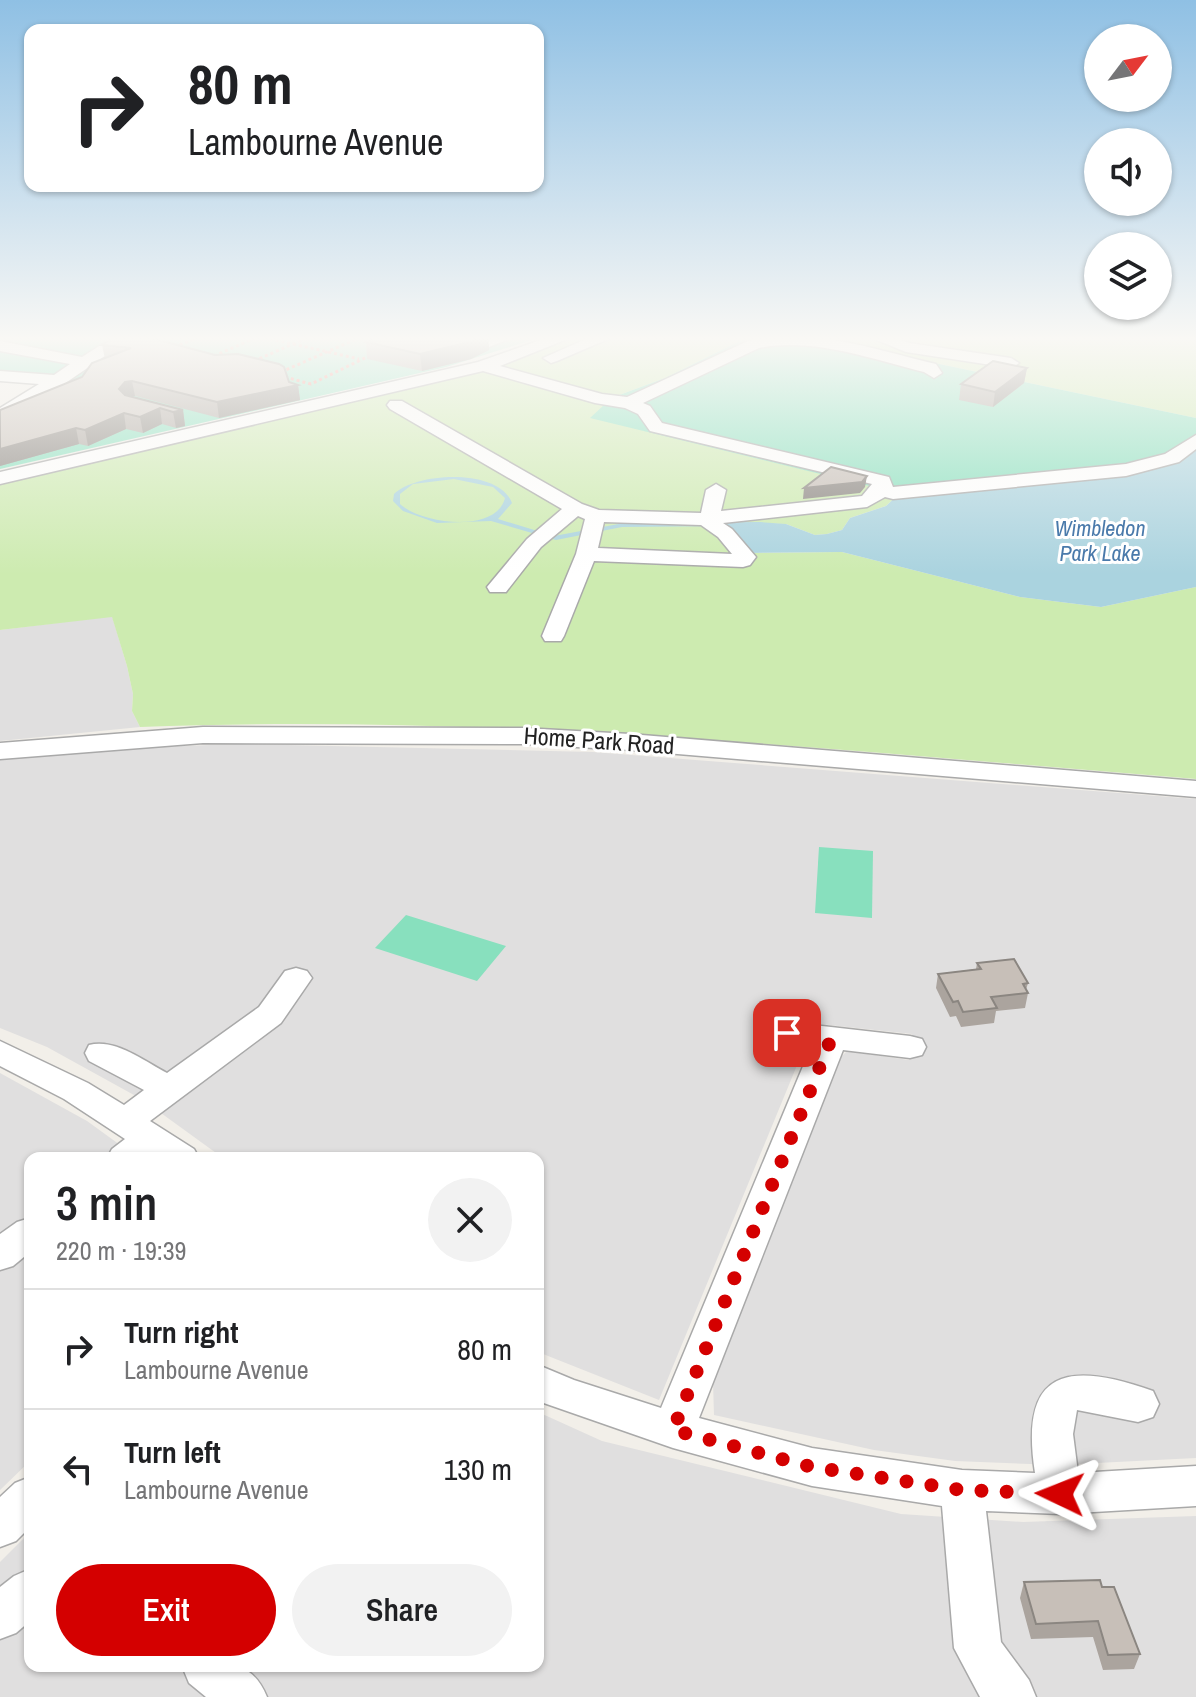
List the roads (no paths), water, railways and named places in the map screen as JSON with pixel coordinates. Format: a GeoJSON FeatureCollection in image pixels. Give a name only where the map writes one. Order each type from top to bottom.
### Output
{"type":"FeatureCollection","features":[{"type":"Feature","properties":{"kind":"street"},"geometry":{"type":"LineString","coordinates":[[0,478],[40,464],[266,415]]}},
{"type":"Feature","properties":{"kind":"street"},"geometry":{"type":"LineString","coordinates":[[414,415],[575,508],[591,533],[743,561],[745,557],[736,546],[715,502]]}},
{"type":"Feature","properties":{"kind":"street"},"geometry":{"type":"LineString","coordinates":[[648,415],[656,427],[882,486],[893,493],[1126,470],[1172,458],[1196,440]]}},
{"type":"Feature","properties":{"kind":"street"},"geometry":{"type":"LineString","coordinates":[[188,418],[218,426]]}},
{"type":"Feature","properties":{"kind":"street"},"geometry":{"type":"LineString","coordinates":[[591,533],[715,502],[788,508],[867,501],[882,486],[917,475]]}},
{"type":"Feature","properties":{"kind":"street"},"geometry":{"type":"LineString","coordinates":[[498,587],[543,536],[575,508]]}},
{"type":"Feature","properties":{"kind":"street"},"geometry":{"type":"LineString","coordinates":[[553,636],[591,533]]}},
{"type":"Feature","properties":{"kind":"street","name":"Home Park Road"},"geometry":{"type":"LineString","coordinates":[[0,751],[203,735],[523,736],[630,742],[1196,789]]}},
{"type":"Feature","properties":{"kind":"street"},"geometry":{"type":"LineString","coordinates":[[134,1139],[169,1088],[270,1015],[296,978]]}},
{"type":"Feature","properties":{"kind":"street"},"geometry":{"type":"LineString","coordinates":[[787,1033],[910,1047]]}},
{"type":"Feature","properties":{"kind":"street"},"geometry":{"type":"LineString","coordinates":[[673,1430],[831,1039]]}},
{"type":"Feature","properties":{"kind":"street"},"geometry":{"type":"LineString","coordinates":[[101,1053],[169,1088]]}},
{"type":"Feature","properties":{"kind":"street"},"geometry":{"type":"LineString","coordinates":[[4,1058],[134,1139],[166,1152]]}},
{"type":"Feature","properties":{"kind":"street"},"geometry":{"type":"LineString","coordinates":[[0,1255],[24,1237]]}},
{"type":"Feature","properties":{"kind":"street"},"geometry":{"type":"LineString","coordinates":[[544,1385],[673,1430],[812,1467],[962,1490],[1060,1494],[1196,1486]]}},
{"type":"Feature","properties":{"kind":"street"},"geometry":{"type":"LineString","coordinates":[[1060,1494],[1052,1411],[1056,1402],[1064,1394],[1077,1392],[1138,1404]]}},
{"type":"Feature","properties":{"kind":"street"},"geometry":{"type":"LineString","coordinates":[[962,1490],[978,1648],[999,1683],[1012,1697]]}},
{"type":"Feature","properties":{"kind":"street"},"geometry":{"type":"LineString","coordinates":[[0,1527],[24,1503]]}},
{"type":"Feature","properties":{"kind":"street"},"geometry":{"type":"LineString","coordinates":[[0,1617],[24,1596]]}},
{"type":"Feature","properties":{"kind":"street"},"geometry":{"type":"LineString","coordinates":[[213,1672],[243,1697]]}},
{"type":"Feature","properties":{"kind":"water","name":"Wimbledon Park Lake"},"geometry":{"type":"Polygon","coordinates":[[[1196,450],[1196,587],[1101,607],[1020,597],[842,552],[747,553],[729,526],[622,527],[556,540],[491,521],[437,523],[403,511],[393,501],[394,494],[405,487],[420,481],[457,477],[491,484],[504,492],[512,503],[498,519],[554,536],[624,523],[760,522],[786,524],[815,535],[842,530],[850,518],[886,506],[900,493],[1165,462],[1196,450]],[[454,479],[413,484],[400,494],[400,504],[424,517],[473,521],[488,517],[499,509],[505,498],[493,487],[454,479]]]}}]}
